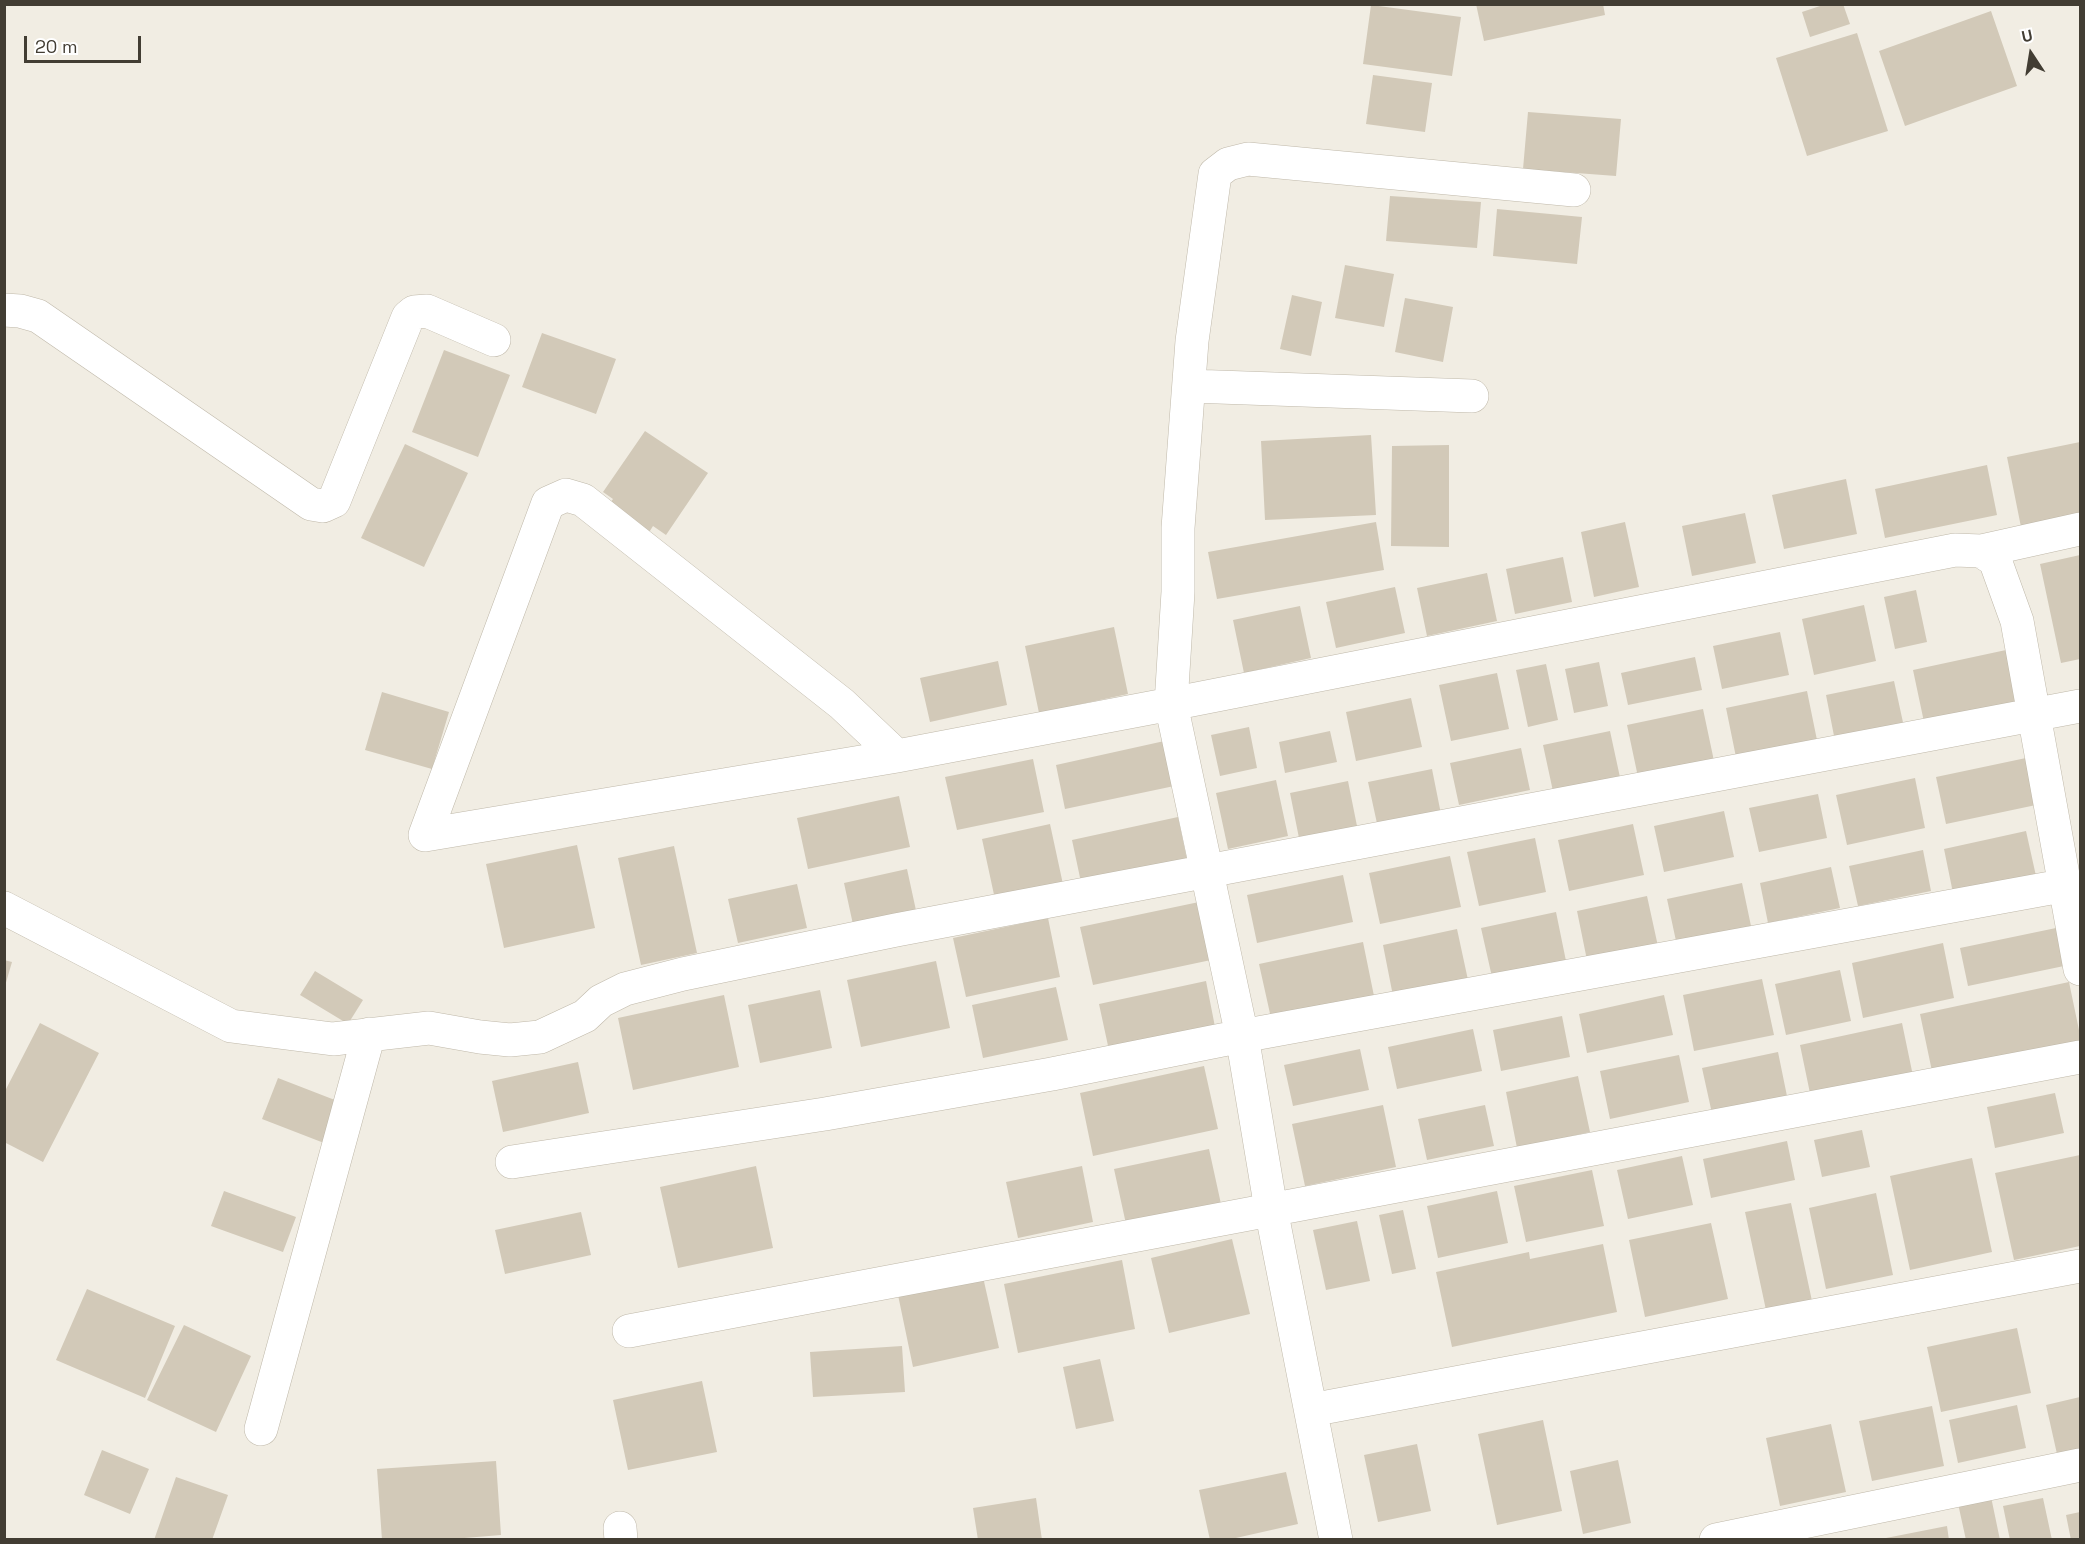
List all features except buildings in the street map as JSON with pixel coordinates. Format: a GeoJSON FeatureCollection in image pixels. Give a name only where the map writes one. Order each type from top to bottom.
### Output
{"type":"FeatureCollection","features":[{"type":"Feature","properties":{"kind":"street"},"geometry":{"type":"LineString","coordinates":[[1336,1539],[1271,1209],[1242,1036],[1171,704],[1178,592],[1178,528],[1193,329],[1215,174],[1228,164],[1248,159],[1574,190]]}},
{"type":"Feature","properties":{"kind":"street"},"geometry":{"type":"LineString","coordinates":[[4,310],[38,316],[311,504],[323,506],[334,501],[408,317],[414,312],[426,311],[494,340]]}},
{"type":"Feature","properties":{"kind":"street"},"geometry":{"type":"LineString","coordinates":[[1190,386],[1472,396]]}},
{"type":"Feature","properties":{"kind":"street"},"geometry":{"type":"LineString","coordinates":[[897,756],[842,704],[592,507],[582,500],[566,495],[548,503],[425,835],[897,756],[1955,550],[1981,551],[2080,529]]}},
{"type":"Feature","properties":{"kind":"street"},"geometry":{"type":"LineString","coordinates":[[1981,551],[1995,560],[2017,621],[2067,885],[2080,969]]}},
{"type":"Feature","properties":{"kind":"street"},"geometry":{"type":"LineString","coordinates":[[4,908],[231,1026],[333,1039],[429,1028],[510,1040],[540,1037],[585,1017],[601,1001],[625,989],[683,974],[884,933],[2080,705]]}},
{"type":"Feature","properties":{"kind":"street"},"geometry":{"type":"LineString","coordinates":[[512,1162],[825,1114],[1041,1076],[1242,1036],[2067,885]]}},
{"type":"Feature","properties":{"kind":"street"},"geometry":{"type":"LineString","coordinates":[[261,1429],[369,1034]]}},
{"type":"Feature","properties":{"kind":"street"},"geometry":{"type":"LineString","coordinates":[[629,1331],[2080,1057]]}},
{"type":"Feature","properties":{"kind":"street"},"geometry":{"type":"LineString","coordinates":[[1311,1410],[2080,1266]]}},
{"type":"Feature","properties":{"kind":"street"},"geometry":{"type":"LineString","coordinates":[[1716,1539],[2080,1465]]}}]}
